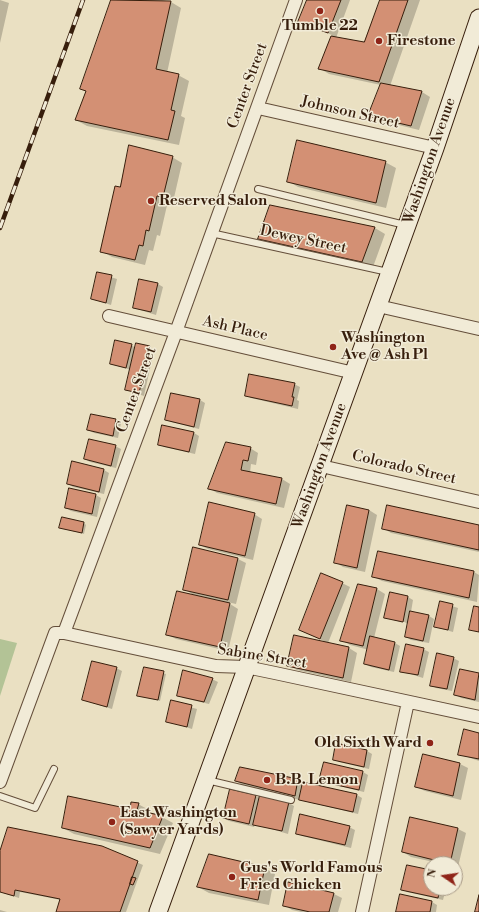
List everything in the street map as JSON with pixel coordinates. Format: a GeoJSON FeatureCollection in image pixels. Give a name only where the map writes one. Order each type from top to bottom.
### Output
{"type":"FeatureCollection","features":[{"type":"Feature","properties":{"kind":"main road","name":"Washington Avenue"},"geometry":{"type":"LineString","coordinates":[[158,912],[246,667],[321,466],[435,148],[479,18]]}},
{"type":"Feature","properties":{"kind":"street","name":"Center Street"},"geometry":{"type":"LineString","coordinates":[[64,633],[176,332],[296,0]]}},
{"type":"Feature","properties":{"kind":"street","name":"Johnson Street"},"geometry":{"type":"LineString","coordinates":[[258,108],[435,148]]}},
{"type":"Feature","properties":{"kind":"street"},"geometry":{"type":"LineString","coordinates":[[378,306],[479,329]]}},
{"type":"Feature","properties":{"kind":"street","name":"Ash Place"},"geometry":{"type":"LineString","coordinates":[[109,316],[354,373]]}},
{"type":"Feature","properties":{"kind":"street","name":"Colorado Street"},"geometry":{"type":"LineString","coordinates":[[321,466],[479,502]]}},
{"type":"Feature","properties":{"kind":"street"},"geometry":{"type":"LineString","coordinates":[[0,782],[55,633],[64,633]]}},
{"type":"Feature","properties":{"kind":"street","name":"Sabine Street"},"geometry":{"type":"LineString","coordinates":[[64,633],[216,666],[246,667],[479,716]]}},
{"type":"Feature","properties":{"kind":"street"},"geometry":{"type":"LineString","coordinates":[[362,912],[408,702]]}},
{"type":"Feature","properties":{"kind":"lane"},"geometry":{"type":"LineString","coordinates":[[258,189],[407,226]]}},
{"type":"Feature","properties":{"kind":"lane","name":"Dewey Street"},"geometry":{"type":"LineString","coordinates":[[211,233],[390,272]]}},
{"type":"Feature","properties":{"kind":"lane"},"geometry":{"type":"LineString","coordinates":[[0,796],[35,808],[54,769]]}},
{"type":"Feature","properties":{"kind":"lane"},"geometry":{"type":"LineString","coordinates":[[206,780],[291,800]]}},
{"type":"Feature","properties":{"kind":"green space"},"geometry":{"type":"Polygon","coordinates":[[[0,639],[17,643],[0,696],[0,639]]]}},
{"type":"Feature","properties":{"kind":"building"},"geometry":{"type":"Polygon","coordinates":[[[111,0],[171,1],[156,69],[179,74],[171,110],[175,111],[168,140],[75,120],[86,91],[80,89],[111,0]]]}},
{"type":"Feature","properties":{"kind":"building","name":"Tumble 22"},"geometry":{"type":"Polygon","coordinates":[[[307,0],[341,0],[328,33],[298,22],[307,0]]]}},
{"type":"Feature","properties":{"kind":"building","name":"Firestone"},"geometry":{"type":"Polygon","coordinates":[[[380,0],[408,0],[379,82],[318,69],[331,36],[364,42],[380,0]]]}},
{"type":"Feature","properties":{"kind":"building"},"geometry":{"type":"Polygon","coordinates":[[[381,83],[422,91],[411,126],[368,116],[381,83]]]}},
{"type":"Feature","properties":{"kind":"building"},"geometry":{"type":"Polygon","coordinates":[[[297,140],[386,161],[376,203],[287,182],[297,140]]]}},
{"type":"Feature","properties":{"kind":"building"},"geometry":{"type":"Polygon","coordinates":[[[129,145],[173,156],[163,197],[157,196],[149,231],[146,230],[143,246],[139,245],[135,260],[100,252],[115,186],[120,187],[129,145]]]}},
{"type":"Feature","properties":{"kind":"building"},"geometry":{"type":"Polygon","coordinates":[[[270,205],[375,227],[362,262],[258,239],[270,205]]]}},
{"type":"Feature","properties":{"kind":"building"},"geometry":{"type":"Polygon","coordinates":[[[97,272],[112,275],[106,303],[91,299],[97,272]]]}},
{"type":"Feature","properties":{"kind":"building"},"geometry":{"type":"Polygon","coordinates":[[[139,279],[158,283],[151,312],[133,308],[139,279]]]}},
{"type":"Feature","properties":{"kind":"building"},"geometry":{"type":"Polygon","coordinates":[[[115,340],[132,344],[126,368],[110,364],[115,340]]]}},
{"type":"Feature","properties":{"kind":"building"},"geometry":{"type":"Polygon","coordinates":[[[136,343],[150,346],[139,393],[125,390],[136,343]]]}},
{"type":"Feature","properties":{"kind":"building"},"geometry":{"type":"Polygon","coordinates":[[[249,374],[295,383],[292,406],[245,396],[249,374]]]}},
{"type":"Feature","properties":{"kind":"building"},"geometry":{"type":"Polygon","coordinates":[[[171,393],[200,399],[194,427],[165,420],[171,393]]]}},
{"type":"Feature","properties":{"kind":"building"},"geometry":{"type":"Polygon","coordinates":[[[91,414],[116,419],[113,436],[87,430],[91,414]]]}},
{"type":"Feature","properties":{"kind":"building"},"geometry":{"type":"Polygon","coordinates":[[[162,425],[194,432],[189,452],[158,445],[162,425]]]}},
{"type":"Feature","properties":{"kind":"building"},"geometry":{"type":"Polygon","coordinates":[[[89,439],[116,445],[111,466],[84,459],[89,439]]]}},
{"type":"Feature","properties":{"kind":"building"},"geometry":{"type":"Polygon","coordinates":[[[226,442],[251,447],[248,461],[243,460],[241,470],[282,478],[276,504],[208,489],[226,442]]]}},
{"type":"Feature","properties":{"kind":"building"},"geometry":{"type":"Polygon","coordinates":[[[72,461],[104,469],[99,492],[67,484],[72,461]]]}},
{"type":"Feature","properties":{"kind":"building"},"geometry":{"type":"Polygon","coordinates":[[[69,488],[96,494],[92,514],[65,508],[69,488]]]}},
{"type":"Feature","properties":{"kind":"building"},"geometry":{"type":"Polygon","coordinates":[[[209,502],[255,513],[245,556],[199,545],[209,502]]]}},
{"type":"Feature","properties":{"kind":"building"},"geometry":{"type":"Polygon","coordinates":[[[347,505],[369,510],[357,568],[334,563],[347,505]]]}},
{"type":"Feature","properties":{"kind":"building"},"geometry":{"type":"Polygon","coordinates":[[[387,505],[479,525],[479,550],[382,529],[387,505]]]}},
{"type":"Feature","properties":{"kind":"building"},"geometry":{"type":"Polygon","coordinates":[[[62,517],[84,522],[82,533],[59,528],[62,517]]]}},
{"type":"Feature","properties":{"kind":"building"},"geometry":{"type":"Polygon","coordinates":[[[193,547],[238,558],[228,600],[183,590],[193,547]]]}},
{"type":"Feature","properties":{"kind":"building"},"geometry":{"type":"Polygon","coordinates":[[[378,551],[474,571],[469,598],[372,577],[378,551]]]}},
{"type":"Feature","properties":{"kind":"building"},"geometry":{"type":"Polygon","coordinates":[[[321,573],[343,582],[320,639],[299,630],[321,573]]]}},
{"type":"Feature","properties":{"kind":"building"},"geometry":{"type":"Polygon","coordinates":[[[358,584],[377,588],[363,646],[340,641],[358,584]]]}},
{"type":"Feature","properties":{"kind":"building"},"geometry":{"type":"Polygon","coordinates":[[[177,591],[230,603],[220,647],[166,635],[177,591]]]}},
{"type":"Feature","properties":{"kind":"building"},"geometry":{"type":"Polygon","coordinates":[[[390,592],[408,596],[403,622],[384,618],[390,592]]]}},
{"type":"Feature","properties":{"kind":"building"},"geometry":{"type":"Polygon","coordinates":[[[440,601],[453,604],[448,630],[434,627],[440,601]]]}},
{"type":"Feature","properties":{"kind":"building"},"geometry":{"type":"Polygon","coordinates":[[[474,606],[479,607],[479,632],[469,630],[474,606]]]}},
{"type":"Feature","properties":{"kind":"building"},"geometry":{"type":"Polygon","coordinates":[[[410,611],[429,615],[423,641],[405,637],[410,611]]]}},
{"type":"Feature","properties":{"kind":"building"},"geometry":{"type":"Polygon","coordinates":[[[294,635],[349,647],[343,678],[287,666],[294,635]]]}},
{"type":"Feature","properties":{"kind":"building"},"geometry":{"type":"Polygon","coordinates":[[[370,636],[395,642],[389,670],[364,664],[370,636]]]}},
{"type":"Feature","properties":{"kind":"building"},"geometry":{"type":"Polygon","coordinates":[[[406,644],[424,648],[418,675],[400,672],[406,644]]]}},
{"type":"Feature","properties":{"kind":"building"},"geometry":{"type":"Polygon","coordinates":[[[437,653],[454,657],[447,689],[430,686],[437,653]]]}},
{"type":"Feature","properties":{"kind":"building"},"geometry":{"type":"Polygon","coordinates":[[[92,661],[117,667],[107,707],[82,700],[92,661]]]}},
{"type":"Feature","properties":{"kind":"building"},"geometry":{"type":"Polygon","coordinates":[[[144,667],[164,671],[158,700],[137,696],[144,667]]]}},
{"type":"Feature","properties":{"kind":"building"},"geometry":{"type":"Polygon","coordinates":[[[460,669],[479,673],[475,700],[454,695],[460,669]]]}},
{"type":"Feature","properties":{"kind":"building"},"geometry":{"type":"Polygon","coordinates":[[[183,670],[213,678],[204,702],[177,696],[183,670]]]}},
{"type":"Feature","properties":{"kind":"building"},"geometry":{"type":"Polygon","coordinates":[[[171,700],[192,705],[187,727],[166,722],[171,700]]]}},
{"type":"Feature","properties":{"kind":"building"},"geometry":{"type":"Polygon","coordinates":[[[464,729],[479,733],[479,759],[458,755],[464,729]]]}},
{"type":"Feature","properties":{"kind":"building"},"geometry":{"type":"Polygon","coordinates":[[[336,743],[367,750],[364,767],[333,760],[336,743]]]}},
{"type":"Feature","properties":{"kind":"building"},"geometry":{"type":"Polygon","coordinates":[[[423,754],[460,763],[453,796],[415,787],[423,754]]]}},
{"type":"Feature","properties":{"kind":"building"},"geometry":{"type":"Polygon","coordinates":[[[324,762],[363,771],[359,790],[319,781],[324,762]]]}},
{"type":"Feature","properties":{"kind":"building","name":"B.B. Lemon"},"geometry":{"type":"Polygon","coordinates":[[[240,767],[298,779],[295,796],[235,781],[240,767]]]}},
{"type":"Feature","properties":{"kind":"building"},"geometry":{"type":"Polygon","coordinates":[[[303,782],[357,794],[353,812],[299,800],[303,782]]]}},
{"type":"Feature","properties":{"kind":"building"},"geometry":{"type":"Polygon","coordinates":[[[230,789],[256,795],[249,824],[223,818],[230,789]]]}},
{"type":"Feature","properties":{"kind":"building"},"geometry":{"type":"Polygon","coordinates":[[[260,795],[289,802],[282,831],[253,825],[260,795]]]}},
{"type":"Feature","properties":{"kind":"building","name":"East Washington (Sawyer Yards)"},"geometry":{"type":"Polygon","coordinates":[[[68,796],[130,809],[131,802],[139,803],[137,810],[163,816],[150,848],[62,828],[68,796]]]}},
{"type":"Feature","properties":{"kind":"building"},"geometry":{"type":"Polygon","coordinates":[[[300,814],[350,826],[345,845],[296,834],[300,814]]]}},
{"type":"Feature","properties":{"kind":"building"},"geometry":{"type":"Polygon","coordinates":[[[410,817],[458,828],[452,856],[423,856],[423,857],[402,852],[410,817]]]}},
{"type":"Feature","properties":{"kind":"building"},"geometry":{"type":"Polygon","coordinates":[[[8,827],[102,846],[138,861],[120,912],[56,912],[60,899],[15,890],[14,896],[0,892],[0,851],[8,827]]]}},
{"type":"Feature","properties":{"kind":"building","name":"Gus's World Famous Fried Chicken"},"geometry":{"type":"Polygon","coordinates":[[[209,854],[265,867],[258,900],[197,887],[209,854]]]}},
{"type":"Feature","properties":{"kind":"building"},"geometry":{"type":"Polygon","coordinates":[[[407,865],[423,868],[423,895],[401,890],[407,865]]]}},
{"type":"Feature","properties":{"kind":"building"},"geometry":{"type":"Polygon","coordinates":[[[132,877],[136,878],[133,885],[130,884],[132,877]]]}},
{"type":"Feature","properties":{"kind":"building"},"geometry":{"type":"Polygon","coordinates":[[[288,882],[334,893],[329,912],[310,912],[283,906],[288,882]]]}},
{"type":"Feature","properties":{"kind":"building"},"geometry":{"type":"Polygon","coordinates":[[[400,894],[432,901],[430,912],[396,912],[400,894]]]}},
{"type":"Feature","properties":{"kind":"building"},"geometry":{"type":"Polygon","coordinates":[[[479,895],[479,912],[475,912],[479,895]]]}},
{"type":"Feature","properties":{"kind":"railway"},"geometry":{"type":"LineString","coordinates":[[0,228],[83,0]]}},
{"type":"Feature","properties":{"kind":"place","name":"Tumble 22"},"geometry":{"type":"Point","coordinates":[320,11]}},
{"type":"Feature","properties":{"kind":"place","name":"Firestone"},"geometry":{"type":"Point","coordinates":[379,41]}},
{"type":"Feature","properties":{"kind":"place","name":"Reserved Salon"},"geometry":{"type":"Point","coordinates":[151,201]}},
{"type":"Feature","properties":{"kind":"place","name":"Washington Ave @ Ash Pl"},"geometry":{"type":"Point","coordinates":[333,347]}},
{"type":"Feature","properties":{"kind":"place","name":"Old Sixth Ward"},"geometry":{"type":"Point","coordinates":[430,743]}},
{"type":"Feature","properties":{"kind":"place","name":"B.B. Lemon"},"geometry":{"type":"Point","coordinates":[267,780]}},
{"type":"Feature","properties":{"kind":"place","name":"East Washington (Sawyer Yards)"},"geometry":{"type":"Point","coordinates":[112,822]}},
{"type":"Feature","properties":{"kind":"place","name":"Gus's World Famous Fried Chicken"},"geometry":{"type":"Point","coordinates":[232,877]}}]}
